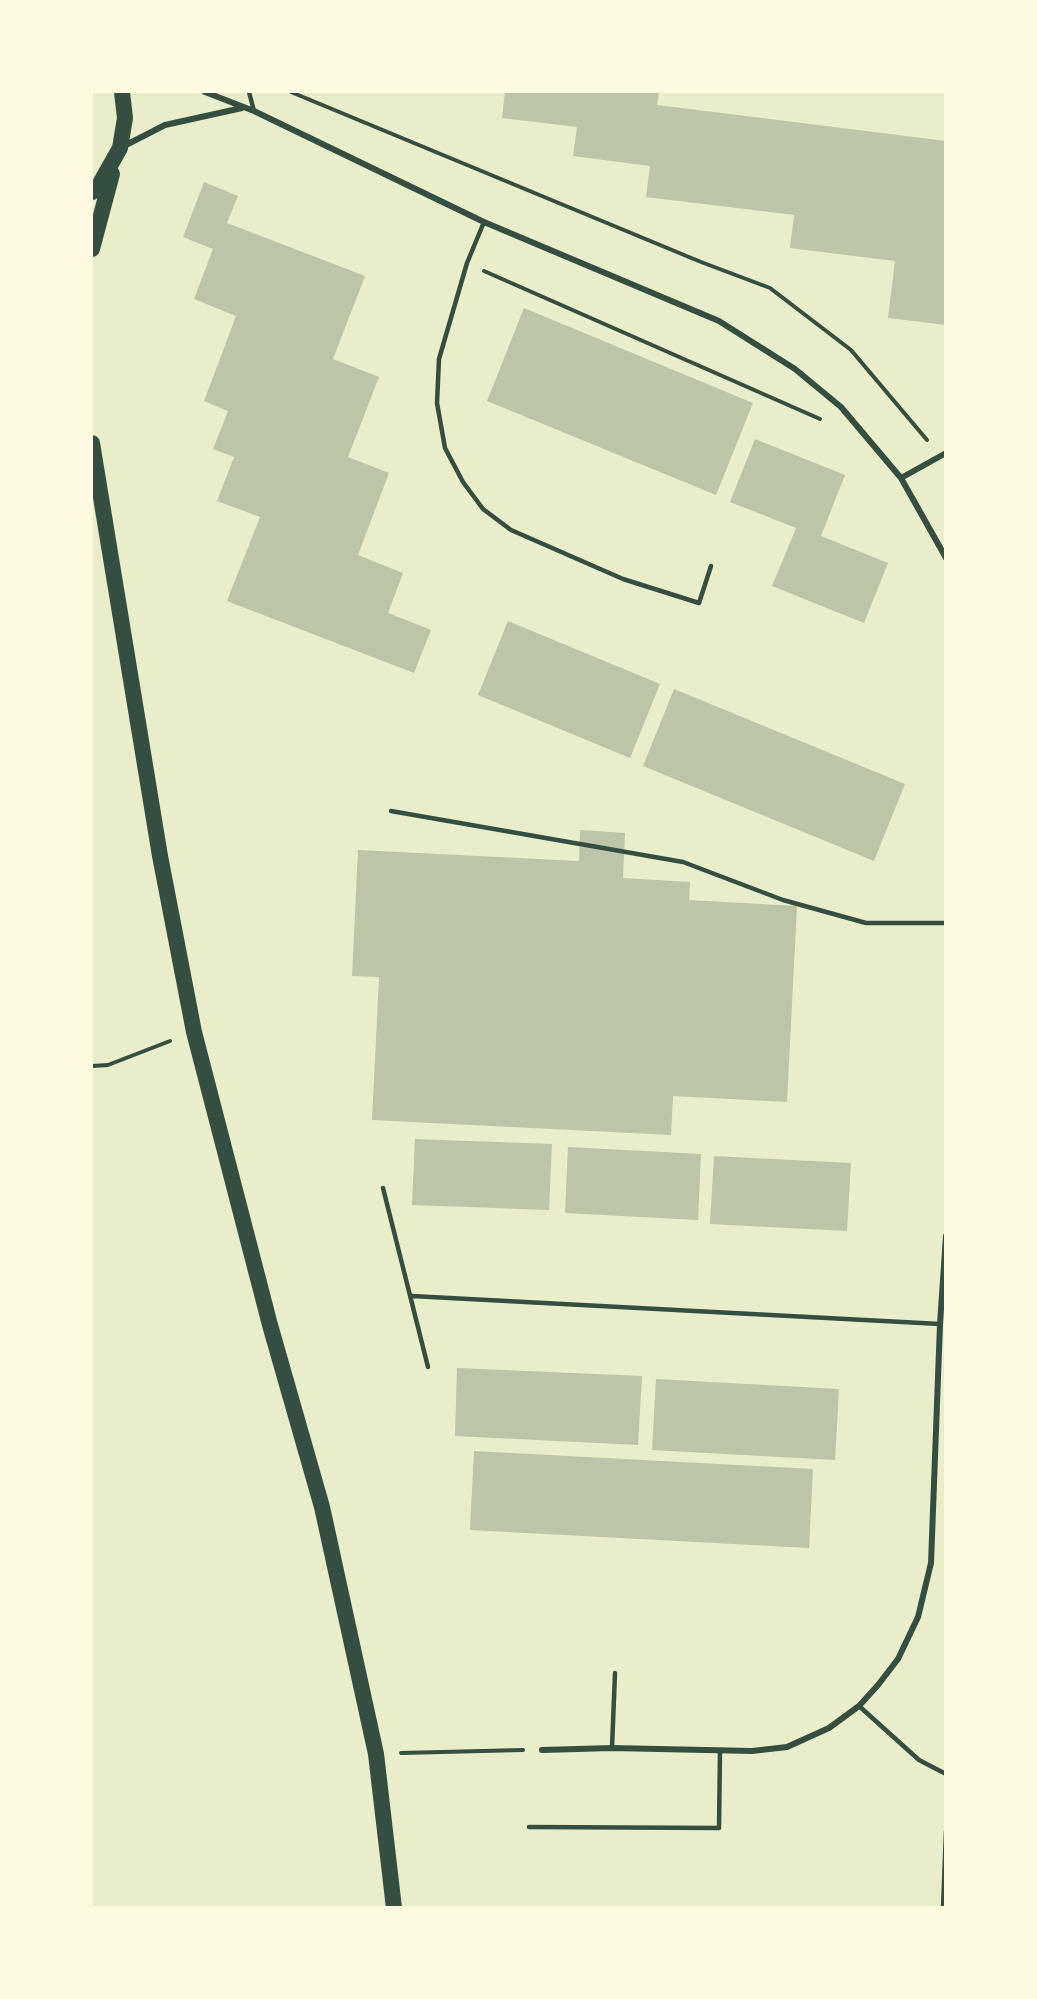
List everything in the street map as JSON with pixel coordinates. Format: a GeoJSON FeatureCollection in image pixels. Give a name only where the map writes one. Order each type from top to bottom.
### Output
{"type":"FeatureCollection","features":[{"type":"Feature","properties":{"kind":"highway"},"geometry":{"type":"LineString","coordinates":[[92,249],[125,118],[122,92]]}},
{"type":"Feature","properties":{"kind":"highway"},"geometry":{"type":"LineString","coordinates":[[92,192],[98,187],[118,153]]}},
{"type":"Feature","properties":{"kind":"highway"},"geometry":{"type":"LineString","coordinates":[[92,443],[160,856],[194,1032],[270,1325],[322,1507],[376,1754],[393,1908]]}},
{"type":"Feature","properties":{"kind":"street"},"geometry":{"type":"LineString","coordinates":[[205,92],[254,111],[484,222],[719,321],[795,369],[841,407],[901,478],[945,558]]}},
{"type":"Feature","properties":{"kind":"street"},"geometry":{"type":"LineString","coordinates":[[118,153],[165,125],[242,108]]}},
{"type":"Feature","properties":{"kind":"street"},"geometry":{"type":"LineString","coordinates":[[901,478],[943,454]]}},
{"type":"Feature","properties":{"kind":"street"},"geometry":{"type":"LineString","coordinates":[[542,1750],[612,1748],[752,1751],[787,1747],[829,1728],[859,1706],[898,1659],[918,1617],[931,1563],[945,1236]]}},
{"type":"Feature","properties":{"kind":"lane"},"geometry":{"type":"LineString","coordinates":[[249,92],[254,111]]}},
{"type":"Feature","properties":{"kind":"lane"},"geometry":{"type":"LineString","coordinates":[[484,222],[467,263],[439,359],[437,403],[445,448],[463,482],[483,509],[511,530],[623,579],[699,603],[711,566]]}},
{"type":"Feature","properties":{"kind":"lane"},"geometry":{"type":"LineString","coordinates":[[391,811],[683,862],[783,900],[866,923],[945,923]]}},
{"type":"Feature","properties":{"kind":"lane"},"geometry":{"type":"LineString","coordinates":[[383,1188],[428,1367]]}},
{"type":"Feature","properties":{"kind":"lane"},"geometry":{"type":"LineString","coordinates":[[412,1296],[940,1324]]}},
{"type":"Feature","properties":{"kind":"lane"},"geometry":{"type":"LineString","coordinates":[[938,1379],[945,1379]]}},
{"type":"Feature","properties":{"kind":"lane"},"geometry":{"type":"LineString","coordinates":[[612,1748],[615,1673]]}},
{"type":"Feature","properties":{"kind":"lane"},"geometry":{"type":"LineString","coordinates":[[859,1706],[919,1760],[945,1774]]}},
{"type":"Feature","properties":{"kind":"lane"},"geometry":{"type":"LineString","coordinates":[[529,1827],[719,1828],[720,1750]]}},
{"type":"Feature","properties":{"kind":"lane"},"geometry":{"type":"LineString","coordinates":[[943,1908],[945,1831]]}},
{"type":"Feature","properties":{"kind":"path"},"geometry":{"type":"LineString","coordinates":[[291,92],[679,254],[770,288],[851,350],[943,454]]}},
{"type":"Feature","properties":{"kind":"path"},"geometry":{"type":"LineString","coordinates":[[467,263],[828,423]]}},
{"type":"Feature","properties":{"kind":"path"},"geometry":{"type":"LineString","coordinates":[[92,1066],[108,1065],[194,1032]]}},
{"type":"Feature","properties":{"kind":"path"},"geometry":{"type":"LineString","coordinates":[[376,1754],[542,1750]]}},
{"type":"Feature","properties":{"kind":"building"},"geometry":{"type":"Polygon","coordinates":[[[505,92],[659,92],[657,105],[946,141],[946,325],[888,318],[895,261],[790,248],[794,215],[646,197],[650,166],[573,156],[577,127],[502,118],[505,92]]]}},
{"type":"Feature","properties":{"kind":"building"},"geometry":{"type":"Polygon","coordinates":[[[204,182],[238,196],[227,223],[365,276],[333,359],[379,377],[348,457],[389,473],[358,555],[403,573],[388,613],[431,630],[414,673],[227,601],[260,517],[217,501],[234,457],[213,449],[228,411],[204,401],[236,316],[194,299],[213,249],[183,237],[204,182]]]}},
{"type":"Feature","properties":{"kind":"building"},"geometry":{"type":"Polygon","coordinates":[[[524,308],[753,403],[716,495],[487,401],[524,308]]]}},
{"type":"Feature","properties":{"kind":"building"},"geometry":{"type":"Polygon","coordinates":[[[755,439],[845,475],[821,536],[888,563],[864,623],[772,586],[796,528],[730,502],[755,439]]]}},
{"type":"Feature","properties":{"kind":"building"},"geometry":{"type":"Polygon","coordinates":[[[508,621],[660,684],[630,758],[478,695],[508,621]]]}},
{"type":"Feature","properties":{"kind":"building"},"geometry":{"type":"Polygon","coordinates":[[[674,689],[905,784],[874,861],[643,766],[674,689]]]}},
{"type":"Feature","properties":{"kind":"building"},"geometry":{"type":"Polygon","coordinates":[[[580,830],[625,833],[623,878],[690,882],[689,900],[797,906],[787,1102],[673,1096],[671,1135],[372,1120],[379,977],[352,976],[358,850],[579,861],[580,830]]]}},
{"type":"Feature","properties":{"kind":"building"},"geometry":{"type":"Polygon","coordinates":[[[415,1139],[552,1144],[549,1210],[412,1205],[415,1139]]]}},
{"type":"Feature","properties":{"kind":"building"},"geometry":{"type":"Polygon","coordinates":[[[568,1147],[701,1154],[698,1220],[565,1213],[568,1147]]]}},
{"type":"Feature","properties":{"kind":"building"},"geometry":{"type":"Polygon","coordinates":[[[714,1156],[851,1163],[847,1231],[710,1224],[714,1156]]]}},
{"type":"Feature","properties":{"kind":"building"},"geometry":{"type":"Polygon","coordinates":[[[457,1368],[642,1376],[638,1445],[455,1436],[457,1368]]]}},
{"type":"Feature","properties":{"kind":"building"},"geometry":{"type":"Polygon","coordinates":[[[656,1379],[839,1389],[835,1460],[652,1450],[656,1379]]]}},
{"type":"Feature","properties":{"kind":"building"},"geometry":{"type":"Polygon","coordinates":[[[474,1451],[813,1469],[809,1548],[470,1530],[474,1451]]]}}]}
